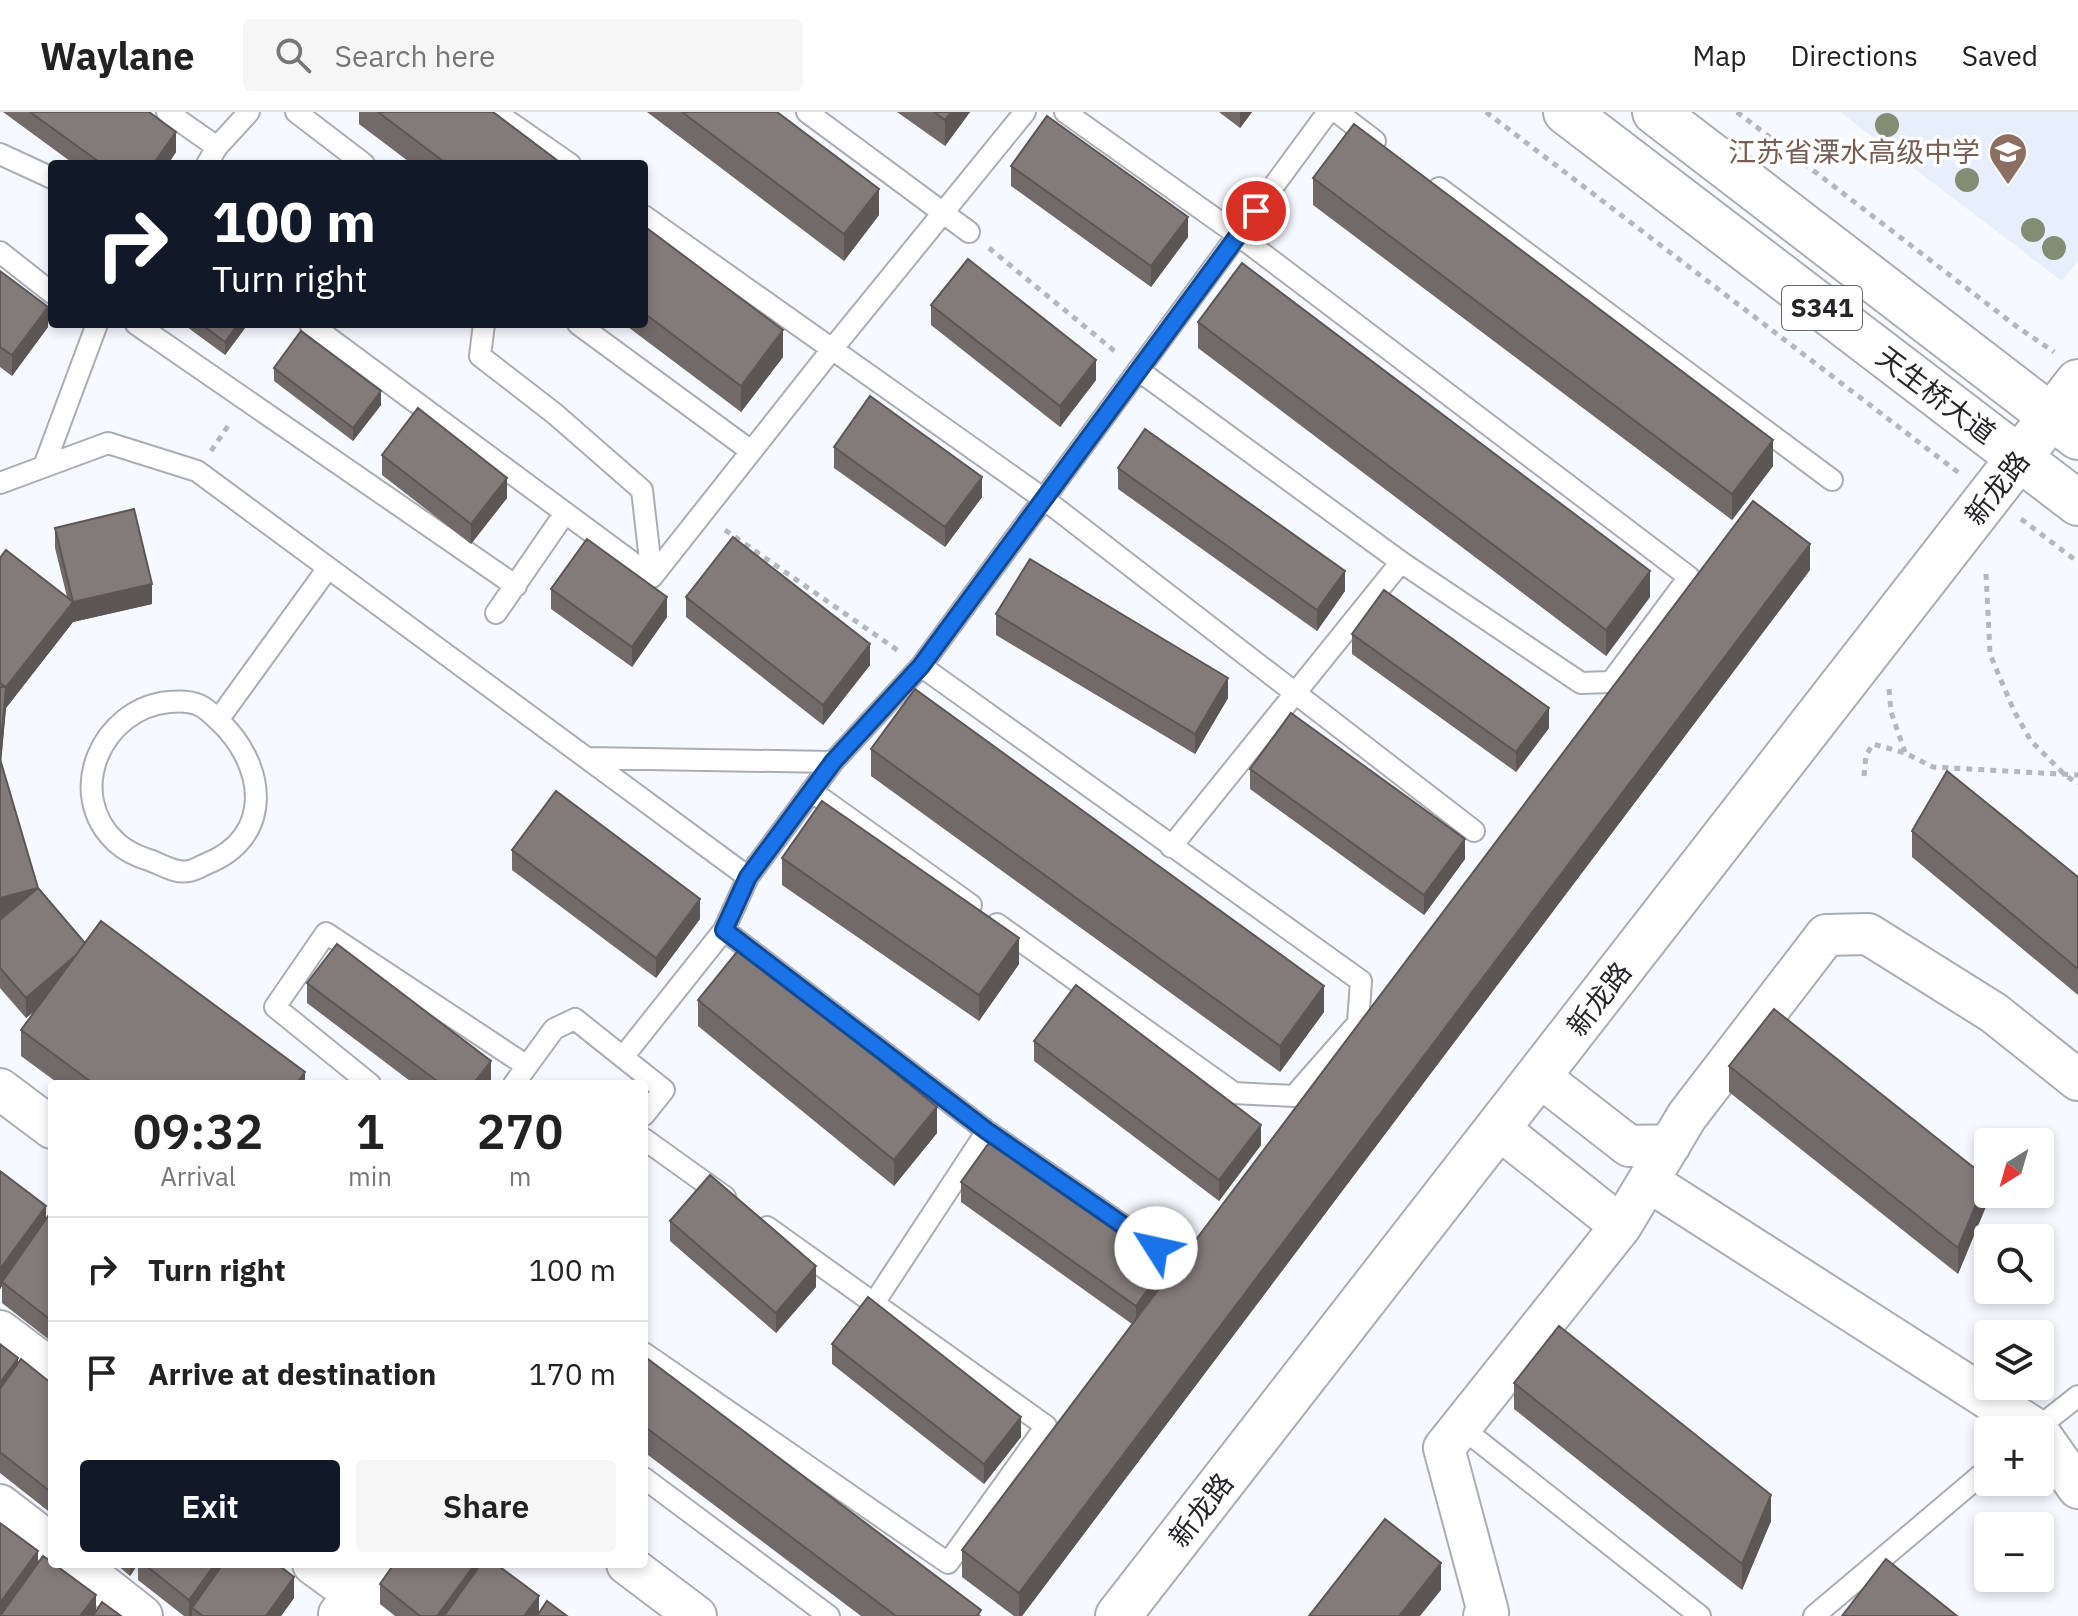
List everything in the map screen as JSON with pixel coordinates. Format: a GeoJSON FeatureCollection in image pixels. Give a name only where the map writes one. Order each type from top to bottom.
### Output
{"type":"FeatureCollection","features":[{"type":"Feature","properties":{"kind":"street","name":"天生桥大道"},"geometry":{"type":"LineString","coordinates":[[1566,112],[2078,503]]}},
{"type":"Feature","properties":{"kind":"street","name":"天生桥大道"},"geometry":{"type":"LineString","coordinates":[[1655,112],[2064,427]]}},
{"type":"Feature","properties":{"kind":"street","name":"新龙路"},"geometry":{"type":"LineString","coordinates":[[1118,1616],[2020,458],[2064,427],[2072,371]]}},
{"type":"Feature","properties":{"kind":"street"},"geometry":{"type":"LineString","coordinates":[[1488,1615],[1444,1448],[1621,1226],[1687,1116],[1826,935],[1868,934],[1994,1013],[2078,1080]]}},
{"type":"Feature","properties":{"kind":"street"},"geometry":{"type":"LineString","coordinates":[[1539,1076],[1629,1146],[1670,1145]]}},
{"type":"Feature","properties":{"kind":"street"},"geometry":{"type":"LineString","coordinates":[[0,1089],[48,1125]]}},
{"type":"Feature","properties":{"kind":"street"},"geometry":{"type":"LineString","coordinates":[[1498,1128],[1621,1226]]}},
{"type":"Feature","properties":{"kind":"street"},"geometry":{"type":"LineString","coordinates":[[1648,1181],[2014,1416]]}},
{"type":"Feature","properties":{"kind":"street"},"geometry":{"type":"LineString","coordinates":[[0,1331],[48,1367]]}},
{"type":"Feature","properties":{"kind":"street"},"geometry":{"type":"LineString","coordinates":[[2054,1455],[2078,1488]]}},
{"type":"Feature","properties":{"kind":"street"},"geometry":{"type":"LineString","coordinates":[[0,1505],[48,1542]]}},
{"type":"Feature","properties":{"kind":"street"},"geometry":{"type":"LineString","coordinates":[[81,1568],[142,1616]]}},
{"type":"Feature","properties":{"kind":"street"},"geometry":{"type":"LineString","coordinates":[[317,1568],[359,1609],[377,1568]]}},
{"type":"Feature","properties":{"kind":"street"},"geometry":{"type":"LineString","coordinates":[[632,1568],[696,1616]]}},
{"type":"Feature","properties":{"kind":"lane"},"geometry":{"type":"LineString","coordinates":[[167,112],[212,156],[249,112]]}},
{"type":"Feature","properties":{"kind":"lane"},"geometry":{"type":"LineString","coordinates":[[296,112],[359,160]]}},
{"type":"Feature","properties":{"kind":"lane"},"geometry":{"type":"LineString","coordinates":[[495,112],[564,160]]}},
{"type":"Feature","properties":{"kind":"lane"},"geometry":{"type":"LineString","coordinates":[[807,112],[969,232]]}},
{"type":"Feature","properties":{"kind":"lane"},"geometry":{"type":"LineString","coordinates":[[652,577],[1025,112]]}},
{"type":"Feature","properties":{"kind":"lane"},"geometry":{"type":"LineString","coordinates":[[1065,112],[1238,235],[1689,577],[1611,682],[1581,683],[1401,562],[1138,370]]}},
{"type":"Feature","properties":{"kind":"lane"},"geometry":{"type":"LineString","coordinates":[[623,1057],[724,930],[748,877],[811,791],[833,762],[921,666],[1328,112]]}},
{"type":"Feature","properties":{"kind":"lane"},"geometry":{"type":"LineString","coordinates":[[1337,112],[1387,150]]}},
{"type":"Feature","properties":{"kind":"lane"},"geometry":{"type":"LineString","coordinates":[[0,154],[48,176]]}},
{"type":"Feature","properties":{"kind":"lane"},"geometry":{"type":"LineString","coordinates":[[1426,178],[1832,480]]}},
{"type":"Feature","properties":{"kind":"lane"},"geometry":{"type":"LineString","coordinates":[[648,219],[1044,499],[1474,831]]}},
{"type":"Feature","properties":{"kind":"lane"},"geometry":{"type":"LineString","coordinates":[[0,252],[48,290]]}},
{"type":"Feature","properties":{"kind":"lane"},"geometry":{"type":"LineString","coordinates":[[44,466],[94,328]]}},
{"type":"Feature","properties":{"kind":"lane"},"geometry":{"type":"LineString","coordinates":[[142,328],[516,586]]}},
{"type":"Feature","properties":{"kind":"lane"},"geometry":{"type":"LineString","coordinates":[[315,328],[652,577]]}},
{"type":"Feature","properties":{"kind":"lane"},"geometry":{"type":"LineString","coordinates":[[484,328],[480,356],[555,414],[642,490],[652,577]]}},
{"type":"Feature","properties":{"kind":"lane"},"geometry":{"type":"LineString","coordinates":[[583,328],[751,451]]}},
{"type":"Feature","properties":{"kind":"lane"},"geometry":{"type":"LineString","coordinates":[[0,482],[108,443],[197,471],[748,877]]}},
{"type":"Feature","properties":{"kind":"lane"},"geometry":{"type":"LineString","coordinates":[[496,613],[565,513]]}},
{"type":"Feature","properties":{"kind":"lane"},"geometry":{"type":"LineString","coordinates":[[1171,847],[1401,562]]}},
{"type":"Feature","properties":{"kind":"lane"},"geometry":{"type":"LineString","coordinates":[[218,720],[328,568]]}},
{"type":"Feature","properties":{"kind":"lane"},"geometry":{"type":"LineString","coordinates":[[811,791],[1234,1093],[1294,1096],[1358,1023],[1361,981],[921,666]]}},
{"type":"Feature","properties":{"kind":"lane"},"geometry":{"type":"LineString","coordinates":[[183,701],[201,705],[218,720],[238,741],[256,791],[255,815],[242,837],[232,850],[220,858],[187,872],[163,868],[137,857],[106,832],[98,817],[91,783],[94,761],[121,722],[150,704],[183,701]]}},
{"type":"Feature","properties":{"kind":"lane"},"geometry":{"type":"LineString","coordinates":[[587,758],[833,762]]}},
{"type":"Feature","properties":{"kind":"lane"},"geometry":{"type":"LineString","coordinates":[[724,930],[987,1131],[1156,1248]]}},
{"type":"Feature","properties":{"kind":"lane"},"geometry":{"type":"LineString","coordinates":[[365,1080],[275,1007],[326,933],[527,1066]]}},
{"type":"Feature","properties":{"kind":"lane"},"geometry":{"type":"LineString","coordinates":[[517,1080],[554,1029],[575,1019],[664,1090],[648,1110]]}},
{"type":"Feature","properties":{"kind":"lane"},"geometry":{"type":"LineString","coordinates":[[874,1303],[987,1131]]}},
{"type":"Feature","properties":{"kind":"lane"},"geometry":{"type":"LineString","coordinates":[[648,1142],[1046,1426],[948,1563],[648,1356]]}},
{"type":"Feature","properties":{"kind":"lane"},"geometry":{"type":"LineString","coordinates":[[2054,1416],[2078,1396]]}},
{"type":"Feature","properties":{"kind":"lane"},"geometry":{"type":"LineString","coordinates":[[1461,1427],[1700,1616]]}},
{"type":"Feature","properties":{"kind":"lane"},"geometry":{"type":"LineString","coordinates":[[648,1481],[829,1616]]}},
{"type":"Feature","properties":{"kind":"lane"},"geometry":{"type":"LineString","coordinates":[[1814,1616],[1974,1481]]}},
{"type":"Feature","properties":{"kind":"path"},"geometry":{"type":"LineString","coordinates":[[1486,112],[2078,562]]}},
{"type":"Feature","properties":{"kind":"path"},"geometry":{"type":"LineString","coordinates":[[1737,112],[2072,371]]}},
{"type":"Feature","properties":{"kind":"path"},"geometry":{"type":"LineString","coordinates":[[969,232],[1138,370]]}},
{"type":"Feature","properties":{"kind":"path"},"geometry":{"type":"LineString","coordinates":[[197,471],[246,400]]}},
{"type":"Feature","properties":{"kind":"path"},"geometry":{"type":"LineString","coordinates":[[702,513],[921,666]]}},
{"type":"Feature","properties":{"kind":"path"},"geometry":{"type":"LineString","coordinates":[[1986,574],[1990,654],[2014,711],[2031,741],[2078,784]]}},
{"type":"Feature","properties":{"kind":"path"},"geometry":{"type":"LineString","coordinates":[[1888,688],[1891,712],[1905,753]]}},
{"type":"Feature","properties":{"kind":"path"},"geometry":{"type":"LineString","coordinates":[[1864,776],[1866,755],[1873,744],[1905,753],[1933,767],[2078,775]]}},
{"type":"Feature","properties":{"kind":"shaded area","name":"江苏省溧水高级中学"},"geometry":{"type":"Polygon","coordinates":[[[1840,112],[2078,112],[2078,261],[2062,281],[1840,112]]]}},
{"type":"Feature","properties":{"kind":"building"},"geometry":{"type":"Polygon","coordinates":[[[30,112],[149,112],[176,132],[156,160],[96,160],[30,112]]]}},
{"type":"Feature","properties":{"kind":"building"},"geometry":{"type":"Polygon","coordinates":[[[378,112],[493,112],[557,160],[442,160],[378,112]]]}},
{"type":"Feature","properties":{"kind":"building"},"geometry":{"type":"Polygon","coordinates":[[[682,112],[777,112],[879,189],[844,234],[682,112]]]}},
{"type":"Feature","properties":{"kind":"building"},"geometry":{"type":"Polygon","coordinates":[[[934,112],[951,112],[945,120],[934,112]]]}},
{"type":"Feature","properties":{"kind":"building"},"geometry":{"type":"Polygon","coordinates":[[[1047,116],[1188,217],[1151,266],[1011,166],[1047,116]]]}},
{"type":"Feature","properties":{"kind":"building"},"geometry":{"type":"Polygon","coordinates":[[[1354,124],[1773,440],[1732,494],[1313,178],[1354,124]]]}},
{"type":"Feature","properties":{"kind":"building"},"geometry":{"type":"Polygon","coordinates":[[[648,229],[783,330],[741,386],[648,316],[648,229]]]}},
{"type":"Feature","properties":{"kind":"building"},"geometry":{"type":"Polygon","coordinates":[[[968,259],[1096,360],[1060,406],[931,305],[968,259]]]}},
{"type":"Feature","properties":{"kind":"building"},"geometry":{"type":"Polygon","coordinates":[[[1242,263],[1650,571],[1606,630],[1198,322],[1242,263]]]}},
{"type":"Feature","properties":{"kind":"building"},"geometry":{"type":"Polygon","coordinates":[[[0,271],[48,307],[12,355],[0,347],[0,271]]]}},
{"type":"Feature","properties":{"kind":"building"},"geometry":{"type":"Polygon","coordinates":[[[206,328],[235,328],[225,342],[206,328]]]}},
{"type":"Feature","properties":{"kind":"building"},"geometry":{"type":"Polygon","coordinates":[[[301,331],[381,391],[353,428],[274,368],[301,331]]]}},
{"type":"Feature","properties":{"kind":"building"},"geometry":{"type":"Polygon","coordinates":[[[870,396],[982,477],[945,527],[834,447],[870,396]]]}},
{"type":"Feature","properties":{"kind":"building"},"geometry":{"type":"Polygon","coordinates":[[[418,408],[507,478],[471,524],[382,455],[418,408]]]}},
{"type":"Feature","properties":{"kind":"building"},"geometry":{"type":"Polygon","coordinates":[[[1145,429],[1345,571],[1317,610],[1118,468],[1145,429]]]}},
{"type":"Feature","properties":{"kind":"building"},"geometry":{"type":"Polygon","coordinates":[[[1753,501],[1810,544],[1019,1593],[962,1550],[1753,501]]]}},
{"type":"Feature","properties":{"kind":"building"},"geometry":{"type":"Polygon","coordinates":[[[134,509],[152,584],[73,602],[55,528],[134,509]]]}},
{"type":"Feature","properties":{"kind":"building"},"geometry":{"type":"Polygon","coordinates":[[[733,537],[870,644],[823,705],[686,597],[733,537]]]}},
{"type":"Feature","properties":{"kind":"building"},"geometry":{"type":"Polygon","coordinates":[[[587,539],[667,597],[632,647],[551,589],[587,539]]]}},
{"type":"Feature","properties":{"kind":"building"},"geometry":{"type":"Polygon","coordinates":[[[6,550],[73,602],[6,687],[0,683],[0,558],[6,550]]]}},
{"type":"Feature","properties":{"kind":"building"},"geometry":{"type":"Polygon","coordinates":[[[1030,559],[1228,678],[1195,734],[996,614],[1030,559]]]}},
{"type":"Feature","properties":{"kind":"building"},"geometry":{"type":"Polygon","coordinates":[[[1384,590],[1549,708],[1516,752],[1352,634],[1384,590]]]}},
{"type":"Feature","properties":{"kind":"building"},"geometry":{"type":"Polygon","coordinates":[[[0,687],[6,687],[0,752],[0,687]]]}},
{"type":"Feature","properties":{"kind":"building"},"geometry":{"type":"Polygon","coordinates":[[[915,689],[1324,986],[1280,1046],[871,749],[915,689]]]}},
{"type":"Feature","properties":{"kind":"building"},"geometry":{"type":"Polygon","coordinates":[[[1291,713],[1465,839],[1424,895],[1250,769],[1291,713]]]}},
{"type":"Feature","properties":{"kind":"building"},"geometry":{"type":"Polygon","coordinates":[[[0,759],[38,888],[0,898],[0,759]]]}},
{"type":"Feature","properties":{"kind":"building"},"geometry":{"type":"Polygon","coordinates":[[[1947,771],[2078,877],[2078,969],[1912,831],[1947,771]]]}},
{"type":"Feature","properties":{"kind":"building"},"geometry":{"type":"Polygon","coordinates":[[[556,791],[700,899],[656,958],[512,850],[556,791]]]}},
{"type":"Feature","properties":{"kind":"building"},"geometry":{"type":"Polygon","coordinates":[[[822,801],[1019,938],[979,995],[782,858],[822,801]]]}},
{"type":"Feature","properties":{"kind":"building"},"geometry":{"type":"Polygon","coordinates":[[[38,888],[85,943],[75,956],[26,998],[0,968],[0,920],[38,888]]]}},
{"type":"Feature","properties":{"kind":"building"},"geometry":{"type":"Polygon","coordinates":[[[101,921],[305,1072],[299,1080],[89,1080],[21,1030],[101,921]]]}},
{"type":"Feature","properties":{"kind":"building"},"geometry":{"type":"Polygon","coordinates":[[[337,944],[491,1061],[476,1080],[436,1080],[307,983],[337,944]]]}},
{"type":"Feature","properties":{"kind":"building"},"geometry":{"type":"Polygon","coordinates":[[[741,947],[937,1107],[894,1160],[698,1000],[741,947]]]}},
{"type":"Feature","properties":{"kind":"building"},"geometry":{"type":"Polygon","coordinates":[[[1076,985],[1261,1125],[1219,1180],[1034,1041],[1076,985]]]}},
{"type":"Feature","properties":{"kind":"building"},"geometry":{"type":"Polygon","coordinates":[[[1774,1009],[1974,1168],[1975,1208],[1958,1248],[1729,1066],[1774,1009]]]}},
{"type":"Feature","properties":{"kind":"building"},"geometry":{"type":"Polygon","coordinates":[[[991,1140],[1165,1265],[1136,1306],[961,1182],[991,1140]]]}},
{"type":"Feature","properties":{"kind":"building"},"geometry":{"type":"Polygon","coordinates":[[[0,1171],[46,1206],[0,1269],[0,1171]]]}},
{"type":"Feature","properties":{"kind":"building"},"geometry":{"type":"Polygon","coordinates":[[[710,1175],[816,1266],[776,1313],[670,1221],[710,1175]]]}},
{"type":"Feature","properties":{"kind":"building"},"geometry":{"type":"Polygon","coordinates":[[[48,1216],[48,1318],[2,1282],[48,1216]]]}},
{"type":"Feature","properties":{"kind":"building"},"geometry":{"type":"Polygon","coordinates":[[[868,1297],[1021,1417],[984,1464],[832,1344],[868,1297]]]}},
{"type":"Feature","properties":{"kind":"building"},"geometry":{"type":"Polygon","coordinates":[[[1559,1326],[1771,1495],[1742,1564],[1514,1383],[1559,1326]]]}},
{"type":"Feature","properties":{"kind":"building"},"geometry":{"type":"Polygon","coordinates":[[[0,1344],[18,1358],[0,1383],[0,1344]]]}},
{"type":"Feature","properties":{"kind":"building"},"geometry":{"type":"Polygon","coordinates":[[[21,1359],[48,1381],[48,1490],[0,1452],[0,1389],[21,1359]]]}},
{"type":"Feature","properties":{"kind":"building"},"geometry":{"type":"Polygon","coordinates":[[[648,1359],[981,1610],[977,1616],[896,1616],[648,1429],[648,1359]]]}},
{"type":"Feature","properties":{"kind":"building"},"geometry":{"type":"Polygon","coordinates":[[[1385,1519],[1441,1563],[1399,1616],[1309,1616],[1385,1519]]]}},
{"type":"Feature","properties":{"kind":"building"},"geometry":{"type":"Polygon","coordinates":[[[0,1523],[38,1551],[0,1603],[0,1523]]]}},
{"type":"Feature","properties":{"kind":"building"},"geometry":{"type":"Polygon","coordinates":[[[43,1556],[48,1559],[48,1568],[59,1568],[96,1595],[80,1616],[0,1616],[43,1556]]]}},
{"type":"Feature","properties":{"kind":"building"},"geometry":{"type":"Polygon","coordinates":[[[1886,1559],[1957,1616],[1842,1616],[1886,1559]]]}},
{"type":"Feature","properties":{"kind":"building"},"geometry":{"type":"Polygon","coordinates":[[[149,1568],[212,1568],[189,1600],[149,1568]]]}},
{"type":"Feature","properties":{"kind":"building"},"geometry":{"type":"Polygon","coordinates":[[[220,1568],[282,1568],[294,1577],[266,1616],[203,1616],[192,1608],[220,1568]]]}},
{"type":"Feature","properties":{"kind":"building"},"geometry":{"type":"Polygon","coordinates":[[[391,1568],[472,1568],[437,1616],[420,1616],[380,1584],[391,1568]]]}},
{"type":"Feature","properties":{"kind":"building"},"geometry":{"type":"Polygon","coordinates":[[[478,1568],[501,1568],[539,1596],[524,1616],[444,1616],[478,1568]]]}},
{"type":"Feature","properties":{"kind":"building"},"geometry":{"type":"Polygon","coordinates":[[[547,1601],[567,1616],[537,1616],[547,1601]]]}},
{"type":"Feature","properties":{"kind":"building"},"geometry":{"type":"Polygon","coordinates":[[[102,1602],[121,1616],[93,1616],[102,1602]]]}},
{"type":"Feature","properties":{"kind":"place","name":"江苏省溧水高级中学"},"geometry":{"type":"Point","coordinates":[2008,186]}},
{"type":"Feature","properties":{"kind":"route"},"geometry":{"type":"LineString","coordinates":[[1156,1248],[987,1131],[724,930],[748,877],[833,762],[921,666],[1256,211]]}}]}
